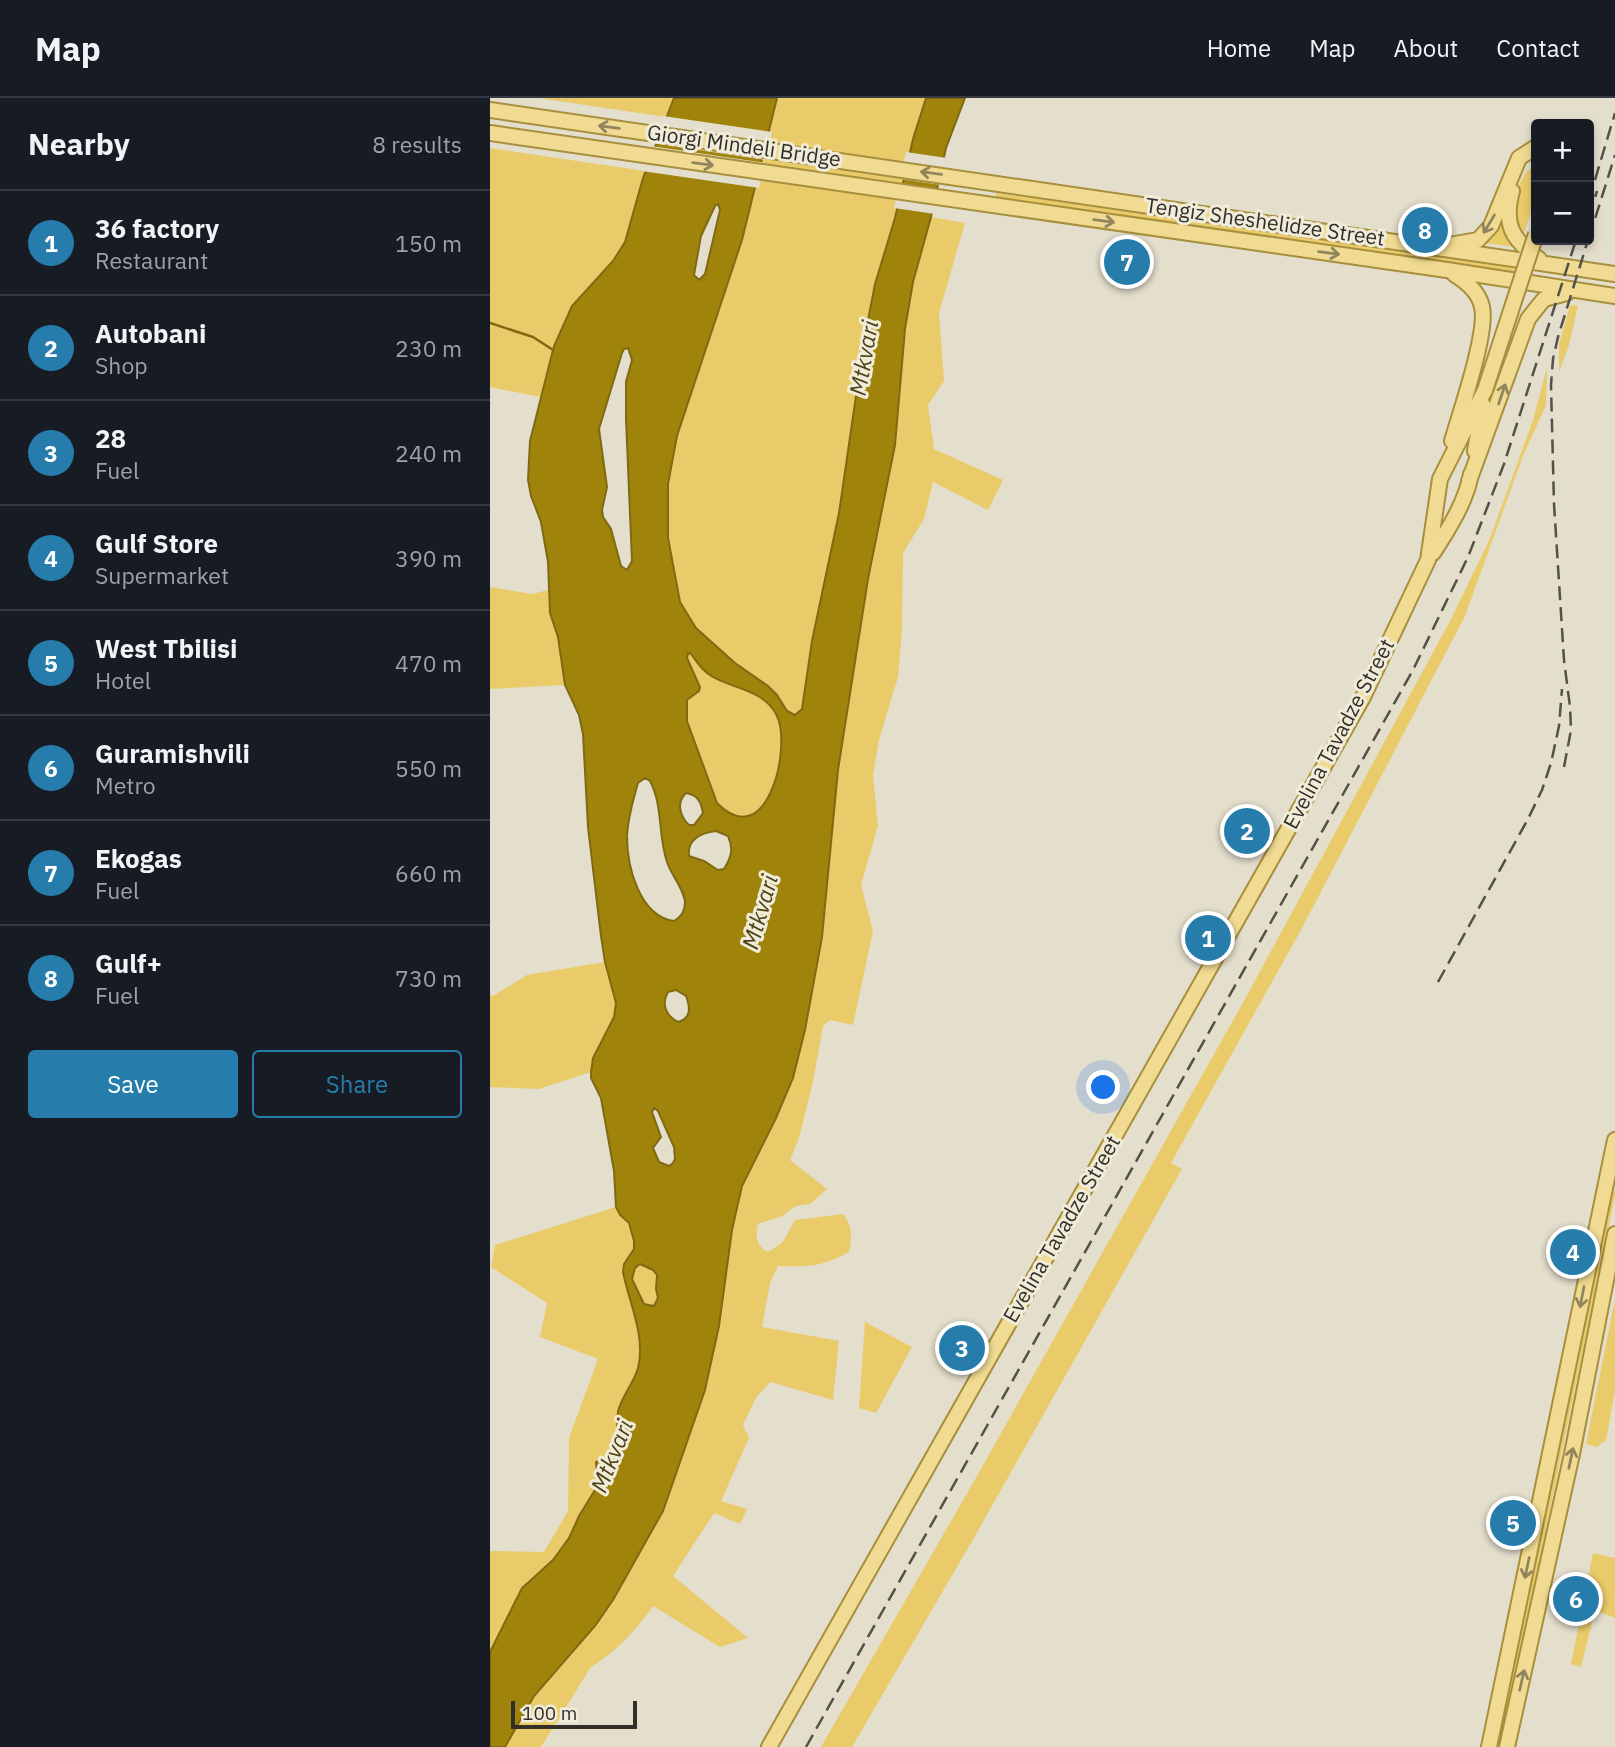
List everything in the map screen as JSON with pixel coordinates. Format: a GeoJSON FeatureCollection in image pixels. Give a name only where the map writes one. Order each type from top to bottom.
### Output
{"type":"FeatureCollection","features":[{"type":"Feature","properties":{"kind":"main road","name":"Giorgi Mindeli Bridge"},"geometry":{"type":"LineString","coordinates":[[490,110],[999,182]]}},
{"type":"Feature","properties":{"kind":"main road","name":"Giorgi Mindeli Bridge"},"geometry":{"type":"LineString","coordinates":[[490,133],[995,205]]}},
{"type":"Feature","properties":{"kind":"main road"},"geometry":{"type":"LineString","coordinates":[[1435,247],[1478,240],[1491,226],[1519,158],[1531,151]]}},
{"type":"Feature","properties":{"kind":"main road"},"geometry":{"type":"LineString","coordinates":[[1531,161],[1521,166],[1508,206],[1510,227],[1517,242],[1546,264]]}},
{"type":"Feature","properties":{"kind":"main road","name":"Tengiz Sheshelidze Street"},"geometry":{"type":"LineString","coordinates":[[999,182],[1615,274]]}},
{"type":"Feature","properties":{"kind":"main road","name":"Tengiz Sheshelidze Street"},"geometry":{"type":"LineString","coordinates":[[995,205],[1615,296]]}},
{"type":"Feature","properties":{"kind":"main road"},"geometry":{"type":"LineString","coordinates":[[1469,481],[1485,390],[1532,245]]}},
{"type":"Feature","properties":{"kind":"main road"},"geometry":{"type":"LineString","coordinates":[[1444,470],[1480,340],[1483,317],[1482,306],[1468,283],[1447,270]]}},
{"type":"Feature","properties":{"kind":"main road"},"geometry":{"type":"LineString","coordinates":[[1469,481],[1528,319],[1544,299],[1579,291]]}},
{"type":"Feature","properties":{"kind":"main road"},"geometry":{"type":"LineString","coordinates":[[1444,470],[1485,390]]}},
{"type":"Feature","properties":{"kind":"main road","name":"Evelina Tavadze Street"},"geometry":{"type":"LineString","coordinates":[[1428,560],[1444,470]]}},
{"type":"Feature","properties":{"kind":"main road","name":"Evelina Tavadze Street"},"geometry":{"type":"LineString","coordinates":[[769,1747],[1357,709],[1428,560],[1444,537],[1469,481]]}},
{"type":"Feature","properties":{"kind":"main road"},"geometry":{"type":"LineString","coordinates":[[1438,496],[1447,503],[1461,502]]}},
{"type":"Feature","properties":{"kind":"main road"},"geometry":{"type":"LineString","coordinates":[[1489,1747],[1615,1140]]}},
{"type":"Feature","properties":{"kind":"main road"},"geometry":{"type":"LineString","coordinates":[[1507,1747],[1572,1454],[1615,1234]]}},
{"type":"Feature","properties":{"kind":"shaded area"},"geometry":{"type":"Polygon","coordinates":[[[538,98],[674,98],[666,117],[538,98]]]}},
{"type":"Feature","properties":{"kind":"shaded area"},"geometry":{"type":"Polygon","coordinates":[[[777,98],[926,98],[875,284],[839,513],[812,641],[802,709],[795,715],[787,711],[768,686],[735,663],[696,628],[680,602],[668,538],[668,484],[677,436],[742,240],[777,98]]]}},
{"type":"Feature","properties":{"kind":"shaded area"},"geometry":{"type":"Polygon","coordinates":[[[490,148],[645,171],[625,242],[613,261],[572,306],[554,346],[540,397],[490,387],[490,148]]]}},
{"type":"Feature","properties":{"kind":"shaded area"},"geometry":{"type":"Polygon","coordinates":[[[1531,168],[1531,212],[1522,239],[1517,198],[1522,178],[1531,168]]]}},
{"type":"Feature","properties":{"kind":"shaded area"},"geometry":{"type":"Polygon","coordinates":[[[996,193],[1515,267],[1514,271],[996,197],[996,193]]]}},
{"type":"Feature","properties":{"kind":"shaded area"},"geometry":{"type":"Polygon","coordinates":[[[1504,205],[1506,227],[1514,247],[1484,243],[1504,205]]]}},
{"type":"Feature","properties":{"kind":"shaded area"},"geometry":{"type":"Polygon","coordinates":[[[931,217],[965,223],[939,313],[944,381],[928,405],[934,449],[1003,480],[988,510],[933,482],[924,519],[903,553],[902,630],[898,677],[879,740],[873,775],[878,826],[861,885],[873,931],[853,1025],[830,1020],[823,1026],[813,1082],[799,1138],[790,1160],[827,1189],[810,1204],[796,1206],[782,1216],[758,1224],[757,1229],[759,1244],[768,1252],[782,1243],[795,1220],[843,1214],[849,1223],[849,1252],[831,1261],[814,1265],[778,1266],[770,1283],[762,1327],[839,1341],[833,1400],[770,1382],[756,1398],[743,1425],[749,1438],[721,1501],[747,1509],[740,1524],[714,1513],[673,1576],[748,1638],[720,1647],[653,1606],[625,1640],[591,1667],[541,1747],[505,1747],[534,1696],[595,1626],[613,1600],[663,1511],[705,1390],[719,1326],[732,1230],[742,1186],[793,1078],[822,937],[838,770],[868,579],[895,445],[905,329],[913,282],[931,217]]]}},
{"type":"Feature","properties":{"kind":"shaded area"},"geometry":{"type":"Polygon","coordinates":[[[1570,305],[1578,306],[1569,345],[1559,372],[1559,344],[1570,305]]]}},
{"type":"Feature","properties":{"kind":"shaded area"},"geometry":{"type":"Polygon","coordinates":[[[1547,367],[1546,405],[1523,456],[1465,616],[1302,928],[1171,1163],[1182,1169],[971,1543],[852,1747],[821,1747],[1245,999],[1450,621],[1489,541],[1533,420],[1547,367]]]}},
{"type":"Feature","properties":{"kind":"shaded area"},"geometry":{"type":"Polygon","coordinates":[[[490,587],[532,594],[548,590],[565,685],[490,689],[490,587]]]}},
{"type":"Feature","properties":{"kind":"shaded area"},"geometry":{"type":"Polygon","coordinates":[[[687,653],[691,654],[709,675],[756,695],[776,714],[781,748],[778,769],[772,789],[763,805],[750,815],[735,815],[717,802],[687,721],[687,700],[699,691],[700,687],[687,653]]]}},
{"type":"Feature","properties":{"kind":"shaded area"},"geometry":{"type":"Polygon","coordinates":[[[605,962],[616,1003],[614,1017],[593,1058],[591,1072],[539,1089],[490,1087],[490,995],[493,996],[527,975],[605,962]]]}},
{"type":"Feature","properties":{"kind":"shaded area"},"geometry":{"type":"Polygon","coordinates":[[[1611,1191],[1615,1191],[1615,1196],[1501,1745],[1497,1745],[1611,1191]]]}},
{"type":"Feature","properties":{"kind":"shaded area"},"geometry":{"type":"Polygon","coordinates":[[[616,1207],[632,1230],[635,1241],[623,1272],[636,1321],[639,1366],[632,1386],[618,1410],[618,1439],[607,1457],[598,1485],[569,1538],[553,1560],[522,1588],[490,1652],[490,1551],[544,1552],[568,1511],[569,1438],[598,1359],[540,1337],[547,1303],[491,1267],[495,1245],[616,1207]]]}},
{"type":"Feature","properties":{"kind":"shaded area"},"geometry":{"type":"Polygon","coordinates":[[[640,1264],[657,1275],[658,1298],[654,1306],[644,1304],[632,1279],[635,1268],[640,1264]]]}},
{"type":"Feature","properties":{"kind":"shaded area"},"geometry":{"type":"Polygon","coordinates":[[[1615,1299],[1615,1391],[1606,1440],[1597,1447],[1586,1444],[1615,1299]]]}},
{"type":"Feature","properties":{"kind":"shaded area"},"geometry":{"type":"Polygon","coordinates":[[[865,1322],[912,1347],[876,1413],[859,1408],[865,1322]]]}},
{"type":"Feature","properties":{"kind":"shaded area"},"geometry":{"type":"Polygon","coordinates":[[[1593,1553],[1615,1558],[1615,1618],[1595,1610],[1581,1667],[1571,1664],[1593,1553]]]}},
{"type":"Feature","properties":{"kind":"water","name":"Mtkvari"},"geometry":{"type":"Polygon","coordinates":[[[674,98],[777,98],[742,240],[677,436],[668,484],[668,538],[680,602],[696,628],[735,663],[768,686],[787,711],[795,715],[802,709],[812,641],[839,513],[875,284],[895,218],[913,139],[926,98],[965,98],[946,148],[913,282],[905,329],[895,445],[868,579],[838,770],[822,937],[805,1030],[793,1078],[742,1186],[732,1230],[719,1326],[705,1390],[663,1511],[613,1600],[595,1626],[534,1696],[505,1747],[490,1747],[490,1652],[522,1588],[553,1560],[569,1538],[598,1485],[596,1462],[611,1453],[614,1447],[619,1407],[636,1374],[640,1356],[638,1332],[623,1272],[624,1264],[634,1249],[634,1241],[629,1223],[616,1207],[614,1171],[601,1098],[591,1078],[593,1058],[614,1017],[616,1003],[601,936],[588,827],[583,734],[579,715],[565,685],[558,637],[550,613],[548,562],[541,522],[528,480],[530,441],[554,346],[572,306],[613,261],[625,242],[643,178],[674,98]],[[718,204],[701,236],[694,275],[699,280],[705,274],[720,210],[718,204]],[[628,348],[622,353],[599,429],[607,487],[603,517],[611,529],[621,566],[627,570],[632,561],[626,382],[632,360],[628,348]],[[688,653],[687,658],[700,687],[699,691],[687,700],[687,721],[717,803],[735,815],[750,815],[763,806],[778,769],[781,748],[776,714],[756,695],[709,675],[688,653]],[[645,778],[638,783],[627,836],[629,861],[637,888],[652,910],[674,921],[683,912],[684,898],[667,862],[654,790],[650,781],[645,778]],[[686,793],[681,801],[683,818],[689,825],[694,825],[703,813],[700,802],[693,795],[686,793]],[[716,831],[705,833],[690,845],[689,856],[718,870],[724,869],[731,853],[728,836],[716,831]],[[676,990],[668,992],[665,1005],[670,1016],[678,1022],[686,1018],[689,1008],[686,996],[676,990]],[[654,1108],[652,1112],[661,1137],[653,1148],[659,1162],[669,1166],[673,1163],[674,1147],[658,1111],[654,1108]],[[640,1264],[635,1268],[632,1279],[644,1304],[654,1306],[658,1298],[657,1275],[640,1264]]]}},
{"type":"Feature","properties":{"kind":"pier"},"geometry":{"type":"Polygon","coordinates":[[[663,116],[772,132],[765,160],[652,143],[663,116]]]}},
{"type":"Feature","properties":{"kind":"pier"},"geometry":{"type":"Polygon","coordinates":[[[651,146],[765,163],[759,188],[642,171],[651,146]]]}},
{"type":"Feature","properties":{"kind":"pier"},"geometry":{"type":"Polygon","coordinates":[[[906,152],[947,158],[941,185],[900,179],[906,152]]]}},
{"type":"Feature","properties":{"kind":"pier"},"geometry":{"type":"Polygon","coordinates":[[[899,183],[940,189],[935,214],[894,208],[899,183]]]}},
{"type":"Feature","properties":{"kind":"waterway"},"geometry":{"type":"LineString","coordinates":[[490,323],[533,337],[553,350]]}},
{"type":"Feature","properties":{"kind":"railway"},"geometry":{"type":"LineString","coordinates":[[1594,183],[1615,113]]}},
{"type":"Feature","properties":{"kind":"railway"},"geometry":{"type":"LineString","coordinates":[[1594,222],[1615,155]]}},
{"type":"Feature","properties":{"kind":"railway"},"geometry":{"type":"LineString","coordinates":[[1594,201],[1597,191]]}},
{"type":"Feature","properties":{"kind":"railway"},"geometry":{"type":"LineString","coordinates":[[806,1747],[1413,670],[1468,557],[1504,464],[1574,245]]}},
{"type":"Feature","properties":{"kind":"railway"},"geometry":{"type":"LineString","coordinates":[[1564,767],[1571,730],[1554,504],[1551,385],[1558,337],[1586,245]]}},
{"type":"Feature","properties":{"kind":"railway"},"geometry":{"type":"LineString","coordinates":[[1438,982],[1542,790],[1559,726],[1562,689]]}},
{"type":"Feature","properties":{"kind":"place","name":"Gulf+"},"geometry":{"type":"Point","coordinates":[1425,230]}},
{"type":"Feature","properties":{"kind":"place","name":"Ekogas"},"geometry":{"type":"Point","coordinates":[1127,262]}},
{"type":"Feature","properties":{"kind":"place","name":"Autobani"},"geometry":{"type":"Point","coordinates":[1247,831]}},
{"type":"Feature","properties":{"kind":"place","name":"36 factory"},"geometry":{"type":"Point","coordinates":[1208,938]}},
{"type":"Feature","properties":{"kind":"place","name":"Gulf Store"},"geometry":{"type":"Point","coordinates":[1573,1252]}},
{"type":"Feature","properties":{"kind":"place","name":"28"},"geometry":{"type":"Point","coordinates":[962,1348]}},
{"type":"Feature","properties":{"kind":"place","name":"West Tbilisi"},"geometry":{"type":"Point","coordinates":[1513,1523]}},
{"type":"Feature","properties":{"kind":"place","name":"Guramishvili"},"geometry":{"type":"Point","coordinates":[1576,1599]}}]}
